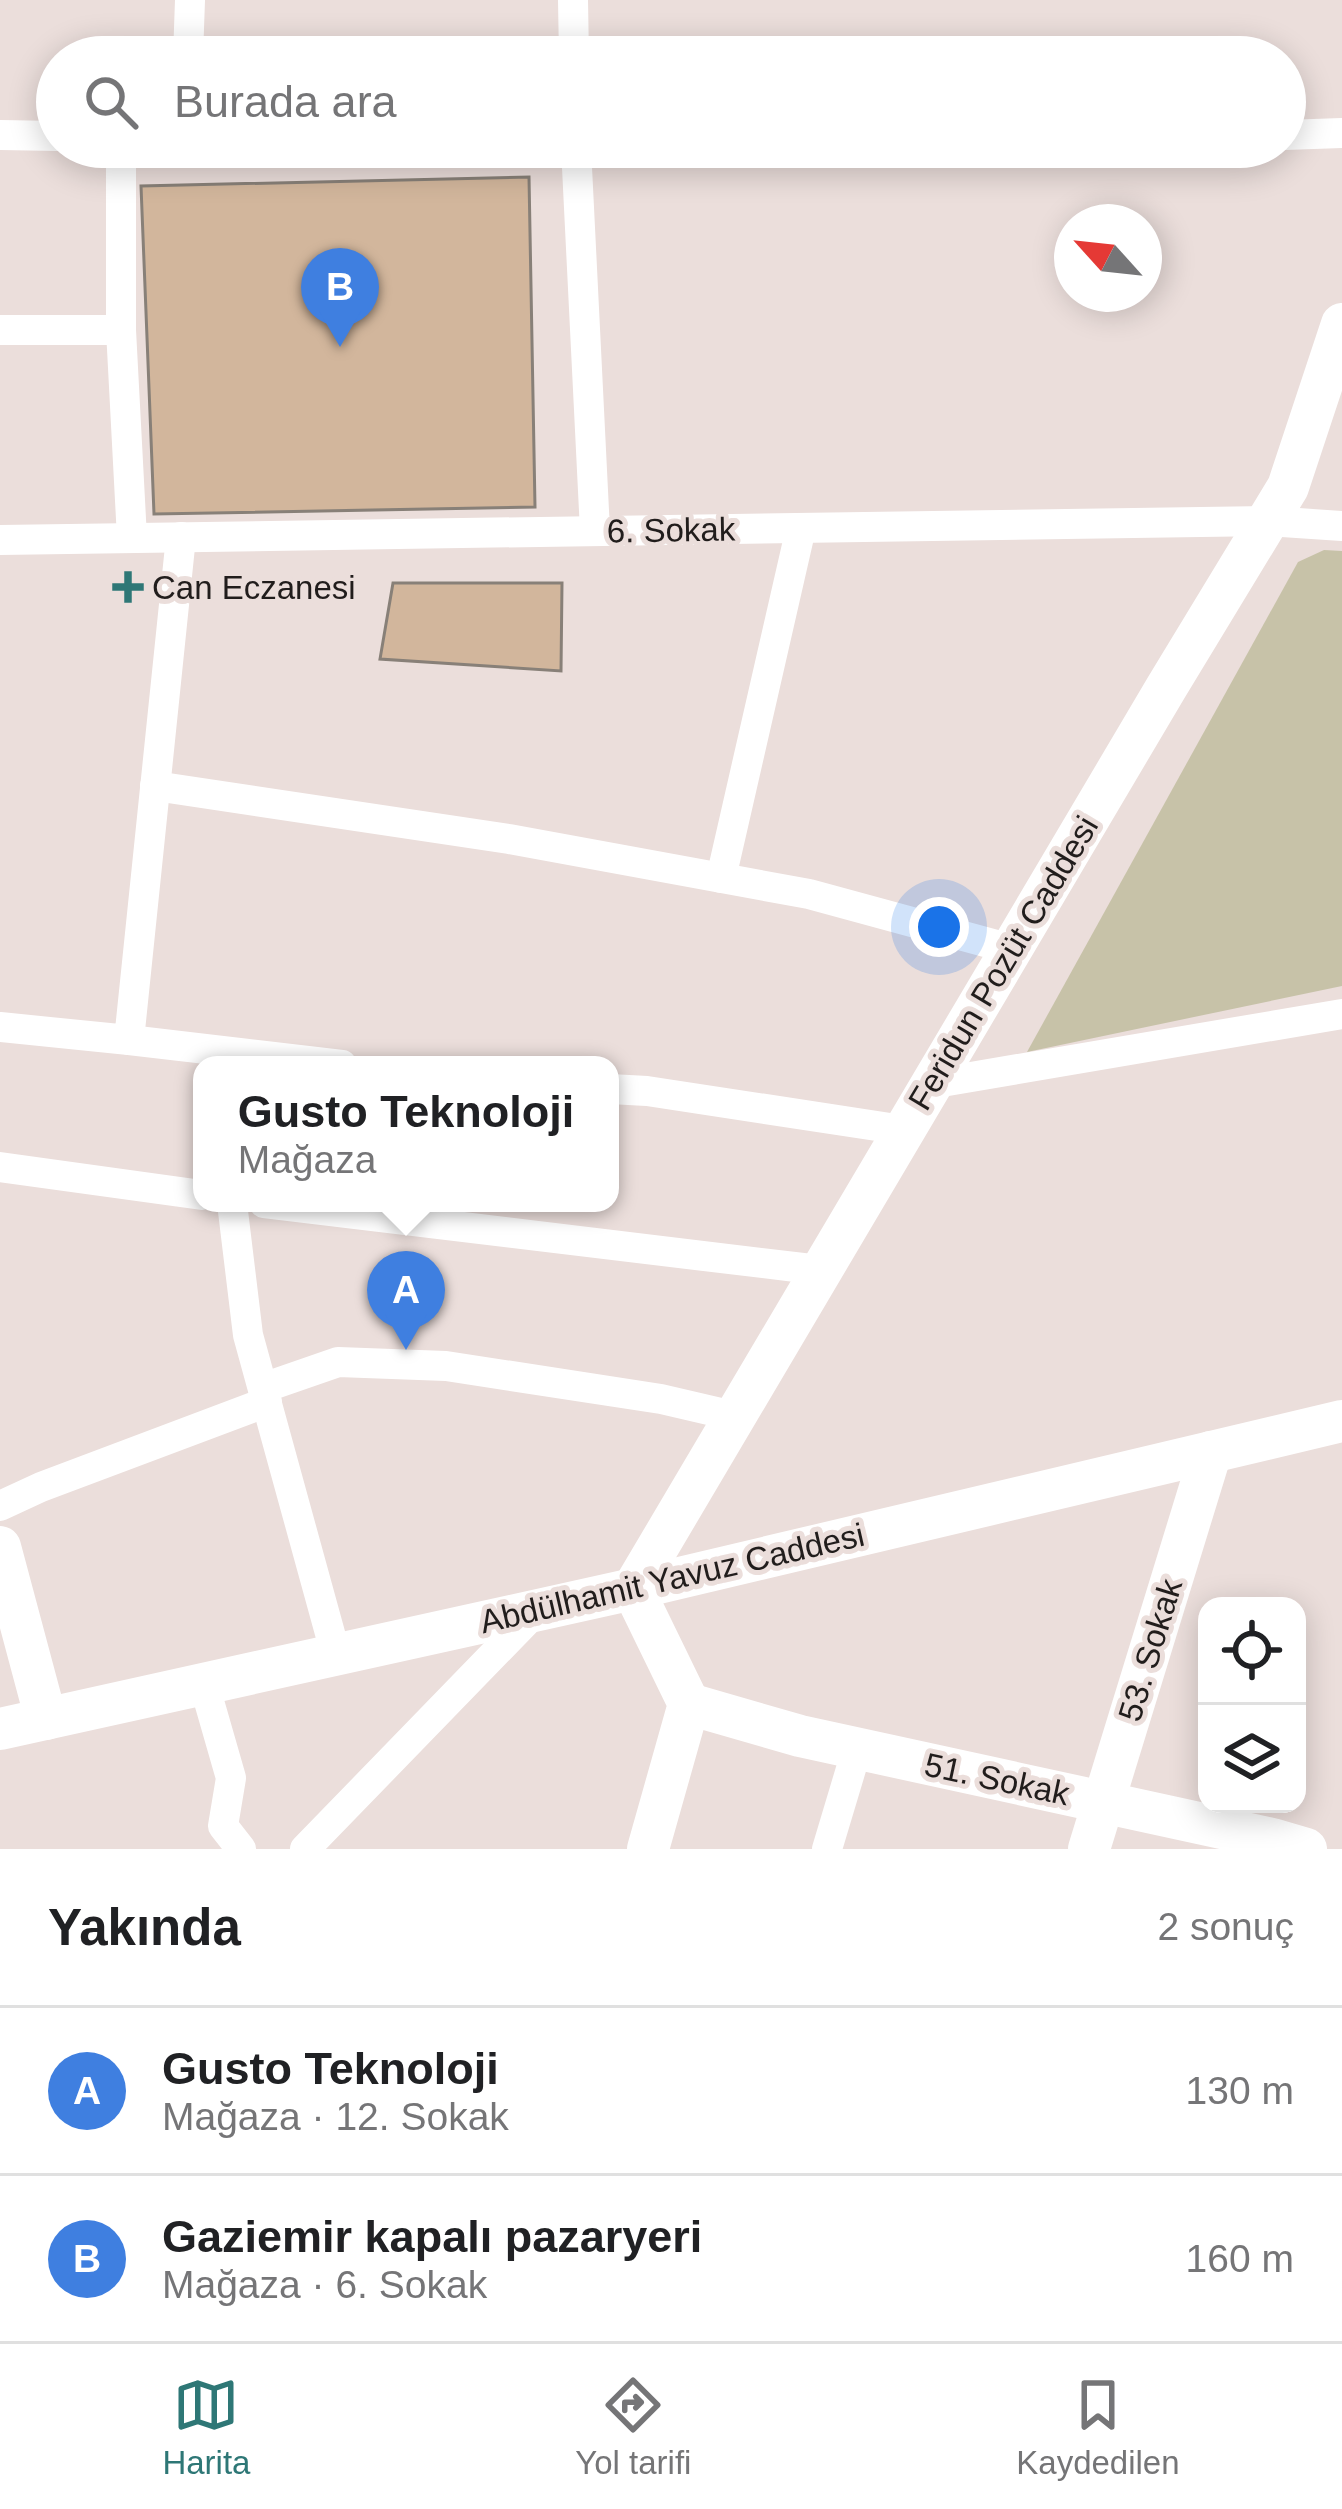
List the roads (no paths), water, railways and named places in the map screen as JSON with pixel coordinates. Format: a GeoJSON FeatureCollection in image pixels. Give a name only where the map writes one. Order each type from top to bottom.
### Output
{"type":"FeatureCollection","features":[{"type":"Feature","properties":{"kind":"street"},"geometry":{"type":"LineString","coordinates":[[189,36],[190,0]]}},
{"type":"Feature","properties":{"kind":"street"},"geometry":{"type":"LineString","coordinates":[[573,0],[574,36]]}},
{"type":"Feature","properties":{"kind":"street"},"geometry":{"type":"LineString","coordinates":[[1306,134],[1342,133]]}},
{"type":"Feature","properties":{"kind":"street"},"geometry":{"type":"LineString","coordinates":[[0,135],[36,136]]}},
{"type":"Feature","properties":{"kind":"street"},"geometry":{"type":"LineString","coordinates":[[121,168],[121,330],[132,538]]}},
{"type":"Feature","properties":{"kind":"street"},"geometry":{"type":"LineString","coordinates":[[577,168],[595,531]]}},
{"type":"Feature","properties":{"kind":"street","name":"Feridun Pozüt Caddesi"},"geometry":{"type":"LineString","coordinates":[[632,1589],[1288,487],[1342,323]]}},
{"type":"Feature","properties":{"kind":"street"},"geometry":{"type":"LineString","coordinates":[[0,330],[121,330]]}},
{"type":"Feature","properties":{"kind":"street","name":"6. Sokak"},"geometry":{"type":"LineString","coordinates":[[0,540],[1268,521],[1342,526]]}},
{"type":"Feature","properties":{"kind":"street"},"geometry":{"type":"LineString","coordinates":[[721,878],[801,528]]}},
{"type":"Feature","properties":{"kind":"street"},"geometry":{"type":"LineString","coordinates":[[130,1040],[181,537]]}},
{"type":"Feature","properties":{"kind":"street"},"geometry":{"type":"LineString","coordinates":[[155,786],[509,839],[809,894],[1011,949]]}},
{"type":"Feature","properties":{"kind":"street"},"geometry":{"type":"LineString","coordinates":[[930,1084],[1342,1014]]}},
{"type":"Feature","properties":{"kind":"street"},"geometry":{"type":"LineString","coordinates":[[0,1027],[266,1056]]}},
{"type":"Feature","properties":{"kind":"street"},"geometry":{"type":"LineString","coordinates":[[619,1090],[903,1130]]}},
{"type":"Feature","properties":{"kind":"street"},"geometry":{"type":"LineString","coordinates":[[0,1167],[193,1194]]}},
{"type":"Feature","properties":{"kind":"street"},"geometry":{"type":"LineString","coordinates":[[233,1212],[248,1335],[336,1655]]}},
{"type":"Feature","properties":{"kind":"street"},"geometry":{"type":"LineString","coordinates":[[339,1212],[820,1270]]}},
{"type":"Feature","properties":{"kind":"street"},"geometry":{"type":"LineString","coordinates":[[0,1506],[338,1362],[446,1366],[662,1399],[734,1416]]}},
{"type":"Feature","properties":{"kind":"street","name":"Abdülhamit Yavuz Caddesi"},"geometry":{"type":"LineString","coordinates":[[0,1729],[632,1589],[1342,1420]]}},
{"type":"Feature","properties":{"kind":"street","name":"53. Sokak"},"geometry":{"type":"LineString","coordinates":[[1090,1849],[1210,1452]]}},
{"type":"Feature","properties":{"kind":"street"},"geometry":{"type":"LineString","coordinates":[[0,1547],[46,1719]]}},
{"type":"Feature","properties":{"kind":"street"},"geometry":{"type":"LineString","coordinates":[[632,1589],[689,1704],[647,1849]]}},
{"type":"Feature","properties":{"kind":"street"},"geometry":{"type":"LineString","coordinates":[[305,1849],[537,1610]]}},
{"type":"Feature","properties":{"kind":"street"},"geometry":{"type":"LineString","coordinates":[[204,1684],[231,1778],[223,1826],[241,1849]]}},
{"type":"Feature","properties":{"kind":"street","name":"51. Sokak"},"geometry":{"type":"LineString","coordinates":[[689,1704],[800,1736],[1103,1802],[1229,1839],[1306,1849]]}},
{"type":"Feature","properties":{"kind":"street"},"geometry":{"type":"LineString","coordinates":[[827,1849],[857,1749]]}},
{"type":"Feature","properties":{"kind":"place","name":"Gaziemir kapalı pazaryeri"},"geometry":{"type":"Point","coordinates":[340,347]}},
{"type":"Feature","properties":{"kind":"place","name":"Can Eczanesi"},"geometry":{"type":"Point","coordinates":[128,587]}},
{"type":"Feature","properties":{"kind":"place","name":"Gusto Teknoloji"},"geometry":{"type":"Point","coordinates":[406,1350]}}]}
